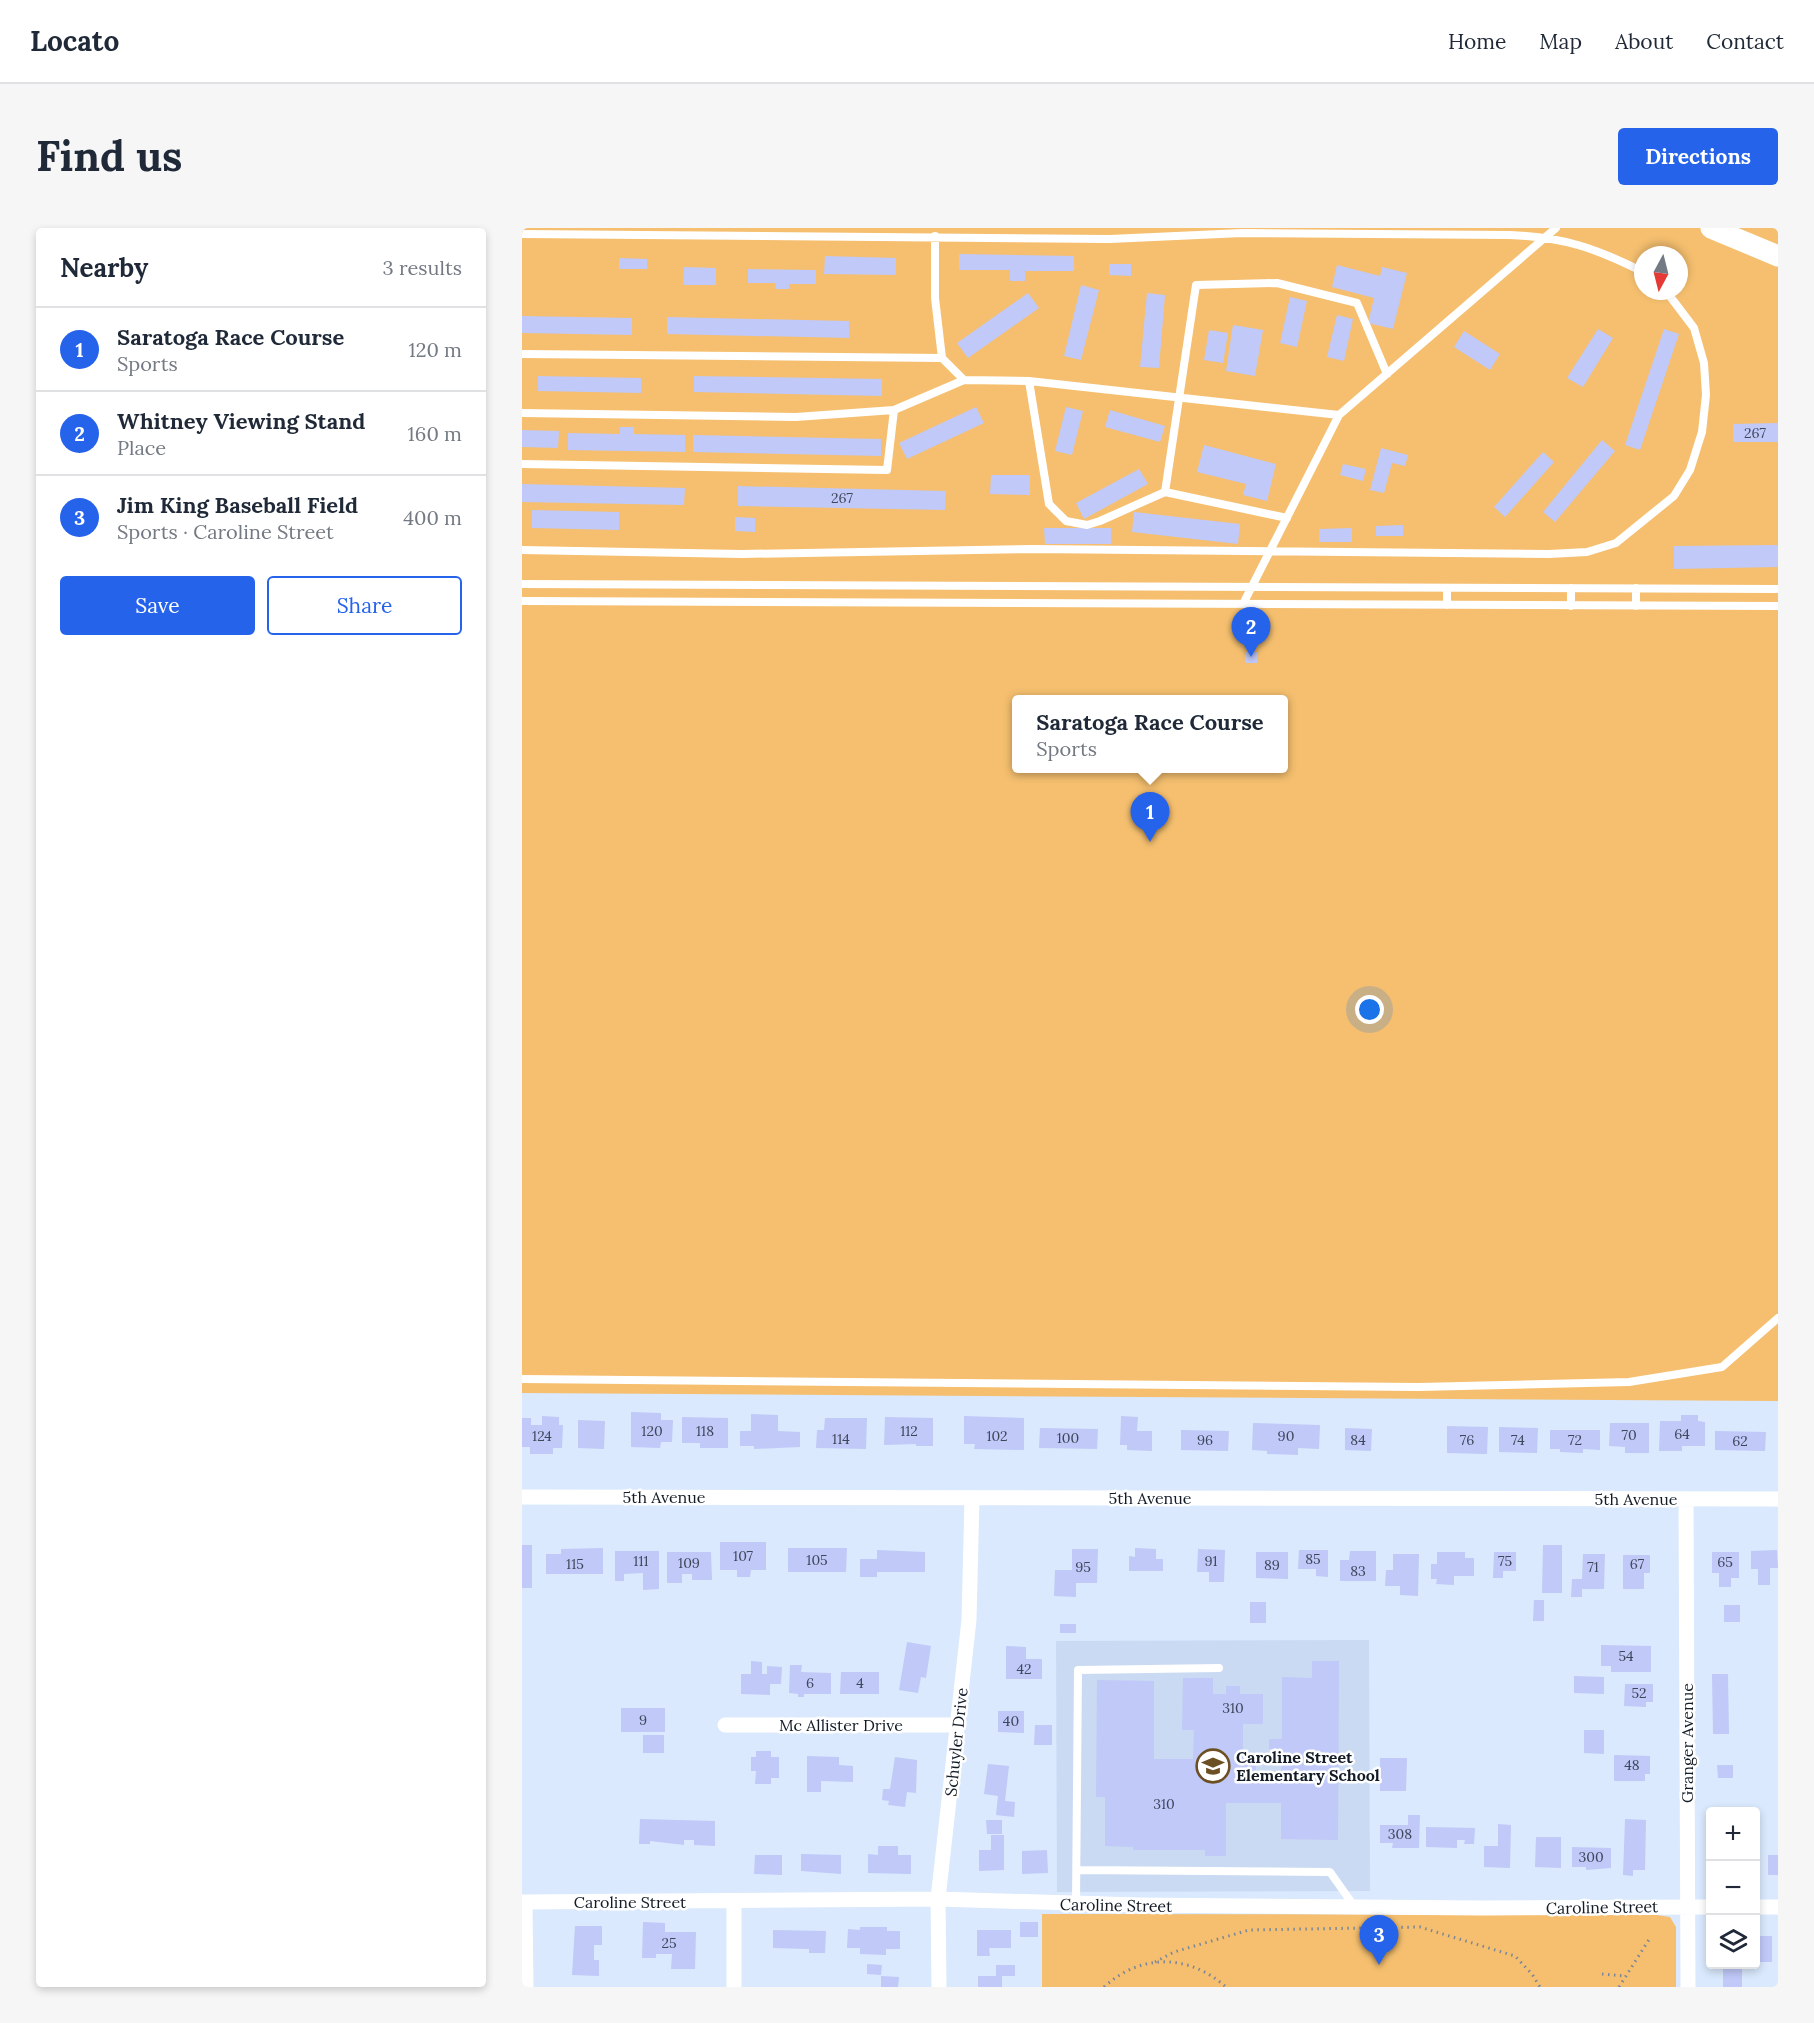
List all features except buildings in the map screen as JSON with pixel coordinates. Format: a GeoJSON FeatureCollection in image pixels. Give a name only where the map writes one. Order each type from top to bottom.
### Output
{"type":"FeatureCollection","features":[{"type":"Feature","properties":{"kind":"main road"},"geometry":{"type":"LineString","coordinates":[[1711,228],[1778,256]]}},
{"type":"Feature","properties":{"kind":"street","name":"5th Avenue"},"geometry":{"type":"LineString","coordinates":[[522,1497],[1778,1499]]}},
{"type":"Feature","properties":{"kind":"street","name":"Schuyler Drive"},"geometry":{"type":"LineString","coordinates":[[939,1987],[938,1899],[969,1620],[972,1498]]}},
{"type":"Feature","properties":{"kind":"street","name":"Granger Avenue"},"geometry":{"type":"LineString","coordinates":[[1686,1499],[1688,1987]]}},
{"type":"Feature","properties":{"kind":"street","name":"Mc Allister Drive"},"geometry":{"type":"LineString","coordinates":[[725,1725],[958,1725]]}},
{"type":"Feature","properties":{"kind":"street","name":"Caroline Street"},"geometry":{"type":"LineString","coordinates":[[523,1902],[938,1899],[1076,1905],[1706,1906]]}},
{"type":"Feature","properties":{"kind":"street"},"geometry":{"type":"LineString","coordinates":[[734,1901],[734,1987]]}},
{"type":"Feature","properties":{"kind":"street"},"geometry":{"type":"LineString","coordinates":[[523,1902],[526,1987]]}},
{"type":"Feature","properties":{"kind":"street"},"geometry":{"type":"LineString","coordinates":[[1760,1907],[1778,1907]]}},
{"type":"Feature","properties":{"kind":"lane"},"geometry":{"type":"LineString","coordinates":[[1243,604],[1339,415],[1556,228]]}},
{"type":"Feature","properties":{"kind":"lane"},"geometry":{"type":"LineString","coordinates":[[522,234],[796,231],[1110,239],[1242,233],[1545,236],[1599,250],[1634,268]]}},
{"type":"Feature","properties":{"kind":"lane"},"geometry":{"type":"LineString","coordinates":[[935,236],[934,298],[942,358],[964,380]]}},
{"type":"Feature","properties":{"kind":"lane"},"geometry":{"type":"LineString","coordinates":[[1165,492],[1196,285],[1277,283],[1357,303],[1387,374]]}},
{"type":"Feature","properties":{"kind":"lane"},"geometry":{"type":"LineString","coordinates":[[522,550],[742,554],[1033,549],[1549,554],[1587,552],[1616,543],[1674,496],[1690,470],[1702,432],[1706,395],[1704,363],[1694,328],[1673,300]]}},
{"type":"Feature","properties":{"kind":"lane"},"geometry":{"type":"LineString","coordinates":[[522,354],[942,358]]}},
{"type":"Feature","properties":{"kind":"lane"},"geometry":{"type":"LineString","coordinates":[[522,413],[796,417],[894,410],[964,380],[1029,381],[1339,415]]}},
{"type":"Feature","properties":{"kind":"lane"},"geometry":{"type":"LineString","coordinates":[[1029,381],[1049,504],[1066,521],[1087,525],[1165,492],[1287,518]]}},
{"type":"Feature","properties":{"kind":"lane"},"geometry":{"type":"LineString","coordinates":[[522,464],[887,470],[894,410]]}},
{"type":"Feature","properties":{"kind":"lane"},"geometry":{"type":"LineString","coordinates":[[522,584],[1778,589]]}},
{"type":"Feature","properties":{"kind":"lane"},"geometry":{"type":"LineString","coordinates":[[790,585],[790,602]]}},
{"type":"Feature","properties":{"kind":"lane"},"geometry":{"type":"LineString","coordinates":[[1010,586],[1010,603]]}},
{"type":"Feature","properties":{"kind":"lane"},"geometry":{"type":"LineString","coordinates":[[1447,588],[1447,605]]}},
{"type":"Feature","properties":{"kind":"lane"},"geometry":{"type":"LineString","coordinates":[[1571,588],[1571,606]]}},
{"type":"Feature","properties":{"kind":"lane"},"geometry":{"type":"LineString","coordinates":[[1636,588],[1636,606]]}},
{"type":"Feature","properties":{"kind":"lane"},"geometry":{"type":"LineString","coordinates":[[522,601],[1778,606]]}},
{"type":"Feature","properties":{"kind":"lane"},"geometry":{"type":"LineString","coordinates":[[522,1379],[1419,1387],[1629,1382],[1722,1367],[1778,1318]]}},
{"type":"Feature","properties":{"kind":"lane"},"geometry":{"type":"LineString","coordinates":[[1076,1905],[1078,1670],[1219,1668]]}},
{"type":"Feature","properties":{"kind":"lane"},"geometry":{"type":"LineString","coordinates":[[1077,1870],[1330,1872],[1355,1907]]}},
{"type":"Feature","properties":{"kind":"path"},"geometry":{"type":"LineString","coordinates":[[1104,1987],[1125,1971],[1155,1962],[1174,1952],[1249,1930],[1420,1927],[1515,1956],[1532,1974],[1540,1987]]}},
{"type":"Feature","properties":{"kind":"path"},"geometry":{"type":"LineString","coordinates":[[1619,1987],[1650,1938]]}},
{"type":"Feature","properties":{"kind":"path"},"geometry":{"type":"LineString","coordinates":[[1155,1962],[1191,1965],[1215,1977],[1226,1987]]}},
{"type":"Feature","properties":{"kind":"path"},"geometry":{"type":"LineString","coordinates":[[1602,1974],[1625,1976]]}},
{"type":"Feature","properties":{"kind":"shaded area"},"geometry":{"type":"Polygon","coordinates":[[[522,228],[1778,228],[1778,1401],[522,1393],[522,228]]]}},
{"type":"Feature","properties":{"kind":"shaded area","name":"Caroline Street Elementary School"},"geometry":{"type":"Polygon","coordinates":[[[1369,1640],[1370,1891],[1057,1892],[1056,1641],[1369,1640]]]}},
{"type":"Feature","properties":{"kind":"shaded area"},"geometry":{"type":"Polygon","coordinates":[[[1042,1914],[1657,1915],[1670,1917],[1676,1927],[1676,1987],[1042,1987],[1042,1914]]]}},
{"type":"Feature","properties":{"kind":"place","name":"Whitney Viewing Stand"},"geometry":{"type":"Point","coordinates":[1251,657]}},
{"type":"Feature","properties":{"kind":"place","name":"Saratoga Race Course"},"geometry":{"type":"Point","coordinates":[1150,842]}},
{"type":"Feature","properties":{"kind":"place","name":"Caroline Street Elementary School"},"geometry":{"type":"Point","coordinates":[1213,1766]}},
{"type":"Feature","properties":{"kind":"place","name":"Jim King Baseball Field"},"geometry":{"type":"Point","coordinates":[1379,1965]}}]}
